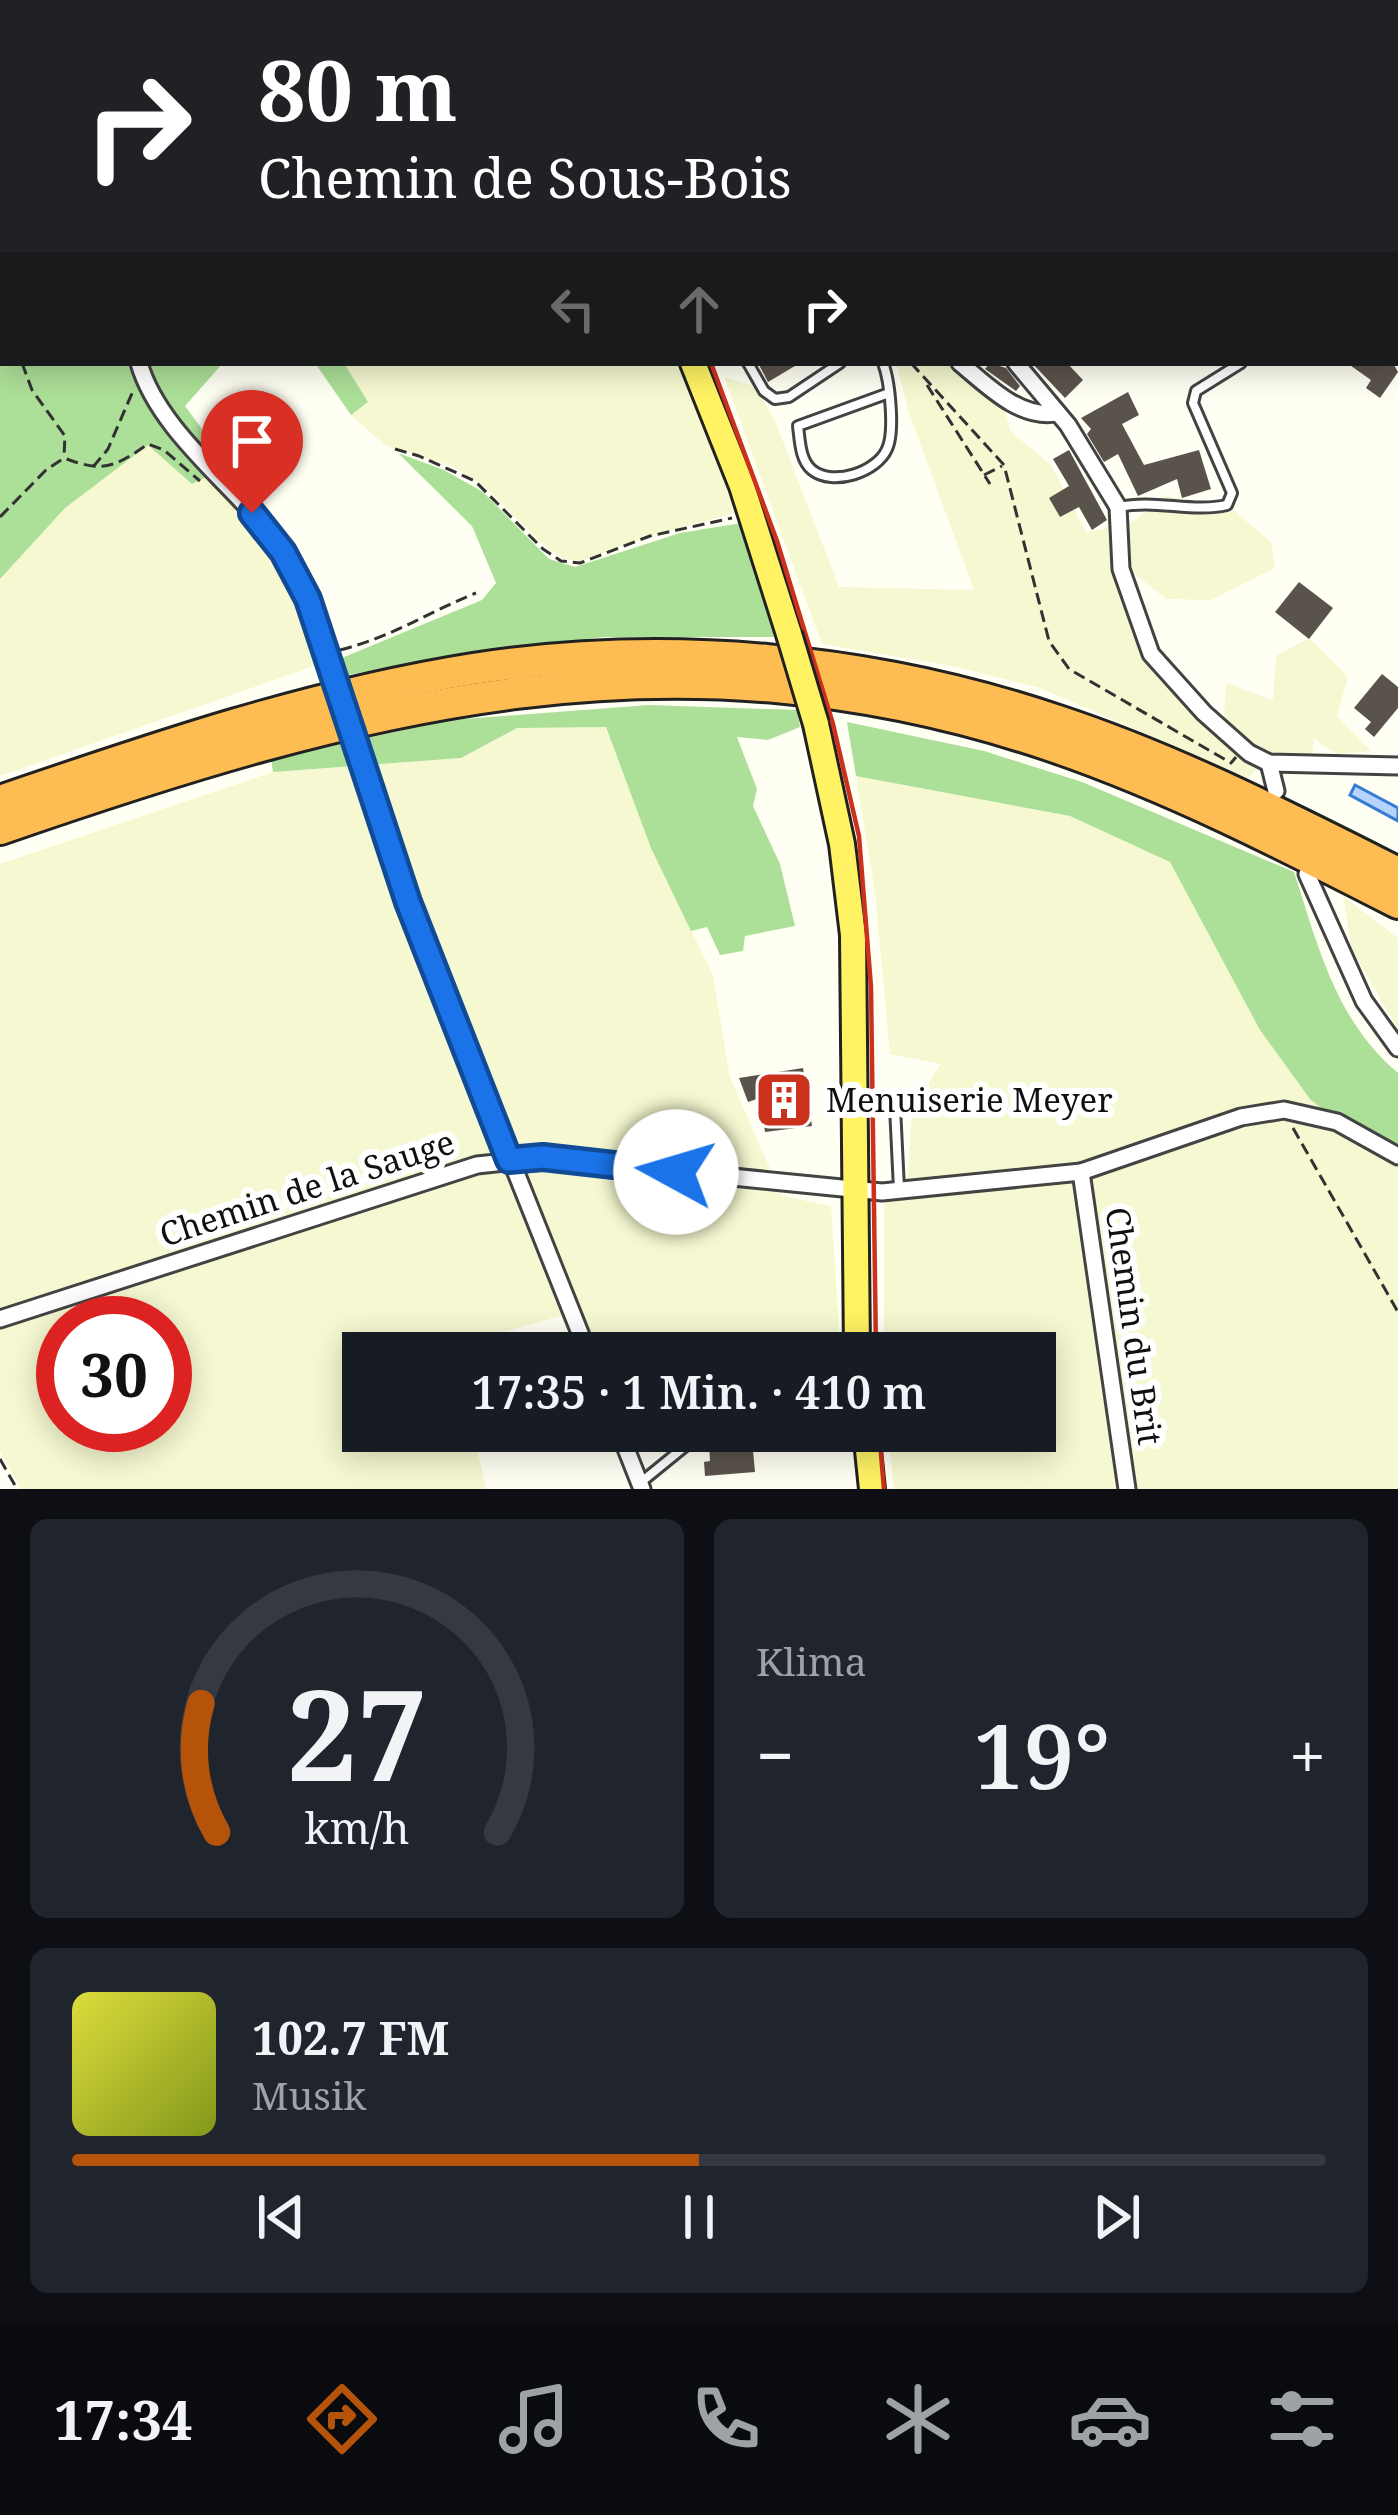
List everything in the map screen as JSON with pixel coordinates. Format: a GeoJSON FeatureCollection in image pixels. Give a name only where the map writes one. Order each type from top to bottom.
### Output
{"type":"FeatureCollection","features":[{"type":"Feature","properties":{"kind":"highway"},"geometry":{"type":"LineString","coordinates":[[0,801],[229,726],[392,684],[535,662],[711,657],[904,680],[1058,721],[1186,770],[1398,873]]}},
{"type":"Feature","properties":{"kind":"highway"},"geometry":{"type":"LineString","coordinates":[[0,829],[236,751],[399,710],[557,686],[711,683],[902,706],[1051,746],[1211,810],[1398,903]]}},
{"type":"Feature","properties":{"kind":"main road"},"geometry":{"type":"LineString","coordinates":[[694,366],[751,514],[789,634],[816,724],[842,844],[851,920],[856,1332]]}},
{"type":"Feature","properties":{"kind":"main road"},"geometry":{"type":"LineString","coordinates":[[868,1452],[872,1489]]}},
{"type":"Feature","properties":{"kind":"street"},"geometry":{"type":"LineString","coordinates":[[964,366],[1010,402],[1041,416],[1056,413]]}},
{"type":"Feature","properties":{"kind":"street"},"geometry":{"type":"LineString","coordinates":[[1019,366],[1068,424],[1118,507],[1121,569],[1151,654],[1204,713],[1249,753],[1268,763],[1398,766]]}},
{"type":"Feature","properties":{"kind":"street"},"geometry":{"type":"LineString","coordinates":[[141,369],[155,398],[212,472],[283,552],[308,599],[408,902],[579,1332]]}},
{"type":"Feature","properties":{"kind":"street"},"geometry":{"type":"LineString","coordinates":[[1268,763],[1276,791]]}},
{"type":"Feature","properties":{"kind":"street"},"geometry":{"type":"LineString","coordinates":[[1307,874],[1364,1000],[1398,1048]]}},
{"type":"Feature","properties":{"kind":"street"},"geometry":{"type":"LineString","coordinates":[[1284,1110],[1337,1122],[1398,1156]]}},
{"type":"Feature","properties":{"kind":"street","name":"Chemin de la Sauge"},"geometry":{"type":"LineString","coordinates":[[0,1319],[477,1165],[543,1157],[853,1191],[899,1190],[1081,1172],[1241,1117],[1284,1110]]}},
{"type":"Feature","properties":{"kind":"street","name":"Chemin du Brit"},"geometry":{"type":"LineString","coordinates":[[1081,1172],[1127,1489]]}},
{"type":"Feature","properties":{"kind":"street"},"geometry":{"type":"LineString","coordinates":[[627,1452],[641,1486]]}},
{"type":"Feature","properties":{"kind":"lane"},"geometry":{"type":"LineString","coordinates":[[750,366],[764,391],[776,399],[789,397],[836,366]]}},
{"type":"Feature","properties":{"kind":"lane"},"geometry":{"type":"LineString","coordinates":[[884,366],[889,393],[890,444],[879,462],[843,476],[818,475],[808,466],[800,448],[799,426],[889,393]]}},
{"type":"Feature","properties":{"kind":"lane"},"geometry":{"type":"LineString","coordinates":[[1118,507],[1137,503],[1227,505],[1232,493],[1193,403],[1196,391],[1236,366]]}},
{"type":"Feature","properties":{"kind":"lane"},"geometry":{"type":"LineString","coordinates":[[895,1106],[899,1190]]}},
{"type":"Feature","properties":{"kind":"lane"},"geometry":{"type":"LineString","coordinates":[[641,1486],[680,1452]]}},
{"type":"Feature","properties":{"kind":"path"},"geometry":{"type":"LineString","coordinates":[[23,366],[32,390],[65,436],[64,458]]}},
{"type":"Feature","properties":{"kind":"path"},"geometry":{"type":"LineString","coordinates":[[912,366],[990,484]]}},
{"type":"Feature","properties":{"kind":"path"},"geometry":{"type":"LineString","coordinates":[[92,468],[108,448],[141,369]]}},
{"type":"Feature","properties":{"kind":"path"},"geometry":{"type":"LineString","coordinates":[[922,379],[1004,465],[1049,641],[1069,669],[1231,763]]}},
{"type":"Feature","properties":{"kind":"path"},"geometry":{"type":"LineString","coordinates":[[64,458],[92,468],[120,464],[148,444],[164,450],[198,479]]}},
{"type":"Feature","properties":{"kind":"path"},"geometry":{"type":"LineString","coordinates":[[395,449],[475,482],[561,561],[580,563],[650,536],[751,514]]}},
{"type":"Feature","properties":{"kind":"path"},"geometry":{"type":"LineString","coordinates":[[0,517],[64,458]]}},
{"type":"Feature","properties":{"kind":"path"},"geometry":{"type":"LineString","coordinates":[[984,475],[1004,465]]}},
{"type":"Feature","properties":{"kind":"path"},"geometry":{"type":"LineString","coordinates":[[327,657],[384,638],[476,593]]}},
{"type":"Feature","properties":{"kind":"path"},"geometry":{"type":"LineString","coordinates":[[1284,1110],[1398,1312]]}},
{"type":"Feature","properties":{"kind":"path"},"geometry":{"type":"LineString","coordinates":[[0,1459],[16,1489]]}},
{"type":"Feature","properties":{"kind":"green space"},"geometry":{"type":"Polygon","coordinates":[[[0,366],[220,366],[185,406],[219,452],[209,461],[178,435],[206,477],[192,484],[148,445],[65,508],[0,579],[0,366]]]}},
{"type":"Feature","properties":{"kind":"green space"},"geometry":{"type":"Polygon","coordinates":[[[317,366],[346,366],[368,402],[351,415],[317,366]]]}},
{"type":"Feature","properties":{"kind":"green space"},"geometry":{"type":"Polygon","coordinates":[[[346,366],[680,366],[738,512],[581,561],[563,559],[482,484],[450,465],[386,446],[351,415],[368,402],[346,366]]]}},
{"type":"Feature","properties":{"kind":"green space"},"geometry":{"type":"Polygon","coordinates":[[[897,366],[965,366],[1001,395],[1010,431],[1051,465],[1086,532],[1130,524],[1165,496],[1233,510],[1271,542],[1275,568],[1211,600],[1166,599],[1131,571],[1161,648],[1202,701],[1224,717],[1226,683],[1273,700],[1276,656],[1309,638],[1348,677],[1337,716],[1371,751],[1336,754],[1314,738],[1312,756],[1270,756],[1248,778],[1040,688],[953,666],[822,644],[724,377],[754,386],[774,418],[839,587],[974,590],[909,413],[897,366]]]}},
{"type":"Feature","properties":{"kind":"green space"},"geometry":{"type":"Polygon","coordinates":[[[174,429],[264,539],[299,598],[320,664],[0,776],[0,579],[65,508],[148,444],[191,483],[205,478],[174,429]]]}},
{"type":"Feature","properties":{"kind":"green space"},"geometry":{"type":"Polygon","coordinates":[[[398,453],[444,470],[483,492],[549,559],[575,567],[680,533],[742,523],[777,637],[605,637],[476,651],[342,676],[337,660],[482,600],[496,583],[472,526],[398,453]]]}},
{"type":"Feature","properties":{"kind":"green space"},"geometry":{"type":"Polygon","coordinates":[[[649,705],[797,710],[800,727],[768,740],[737,737],[757,789],[753,806],[780,864],[795,926],[745,936],[743,951],[720,955],[707,927],[691,931],[651,848],[606,727],[517,728],[461,758],[273,772],[271,759],[450,720],[649,705]]]}},
{"type":"Feature","properties":{"kind":"green space"},"geometry":{"type":"Polygon","coordinates":[[[847,722],[984,751],[1082,782],[1294,872],[1344,1006],[1398,1073],[1398,1163],[1358,1139],[1310,1099],[1260,1030],[1170,862],[1070,816],[856,776],[847,722]]]}},
{"type":"Feature","properties":{"kind":"green space"},"geometry":{"type":"Polygon","coordinates":[[[606,727],[651,848],[713,975],[730,1077],[782,1196],[831,1206],[839,1331],[570,1332],[564,1315],[503,1332],[342,1332],[342,1452],[478,1452],[486,1489],[21,1489],[0,1451],[0,864],[273,772],[461,758],[517,728],[606,727]]]}},
{"type":"Feature","properties":{"kind":"green space"},"geometry":{"type":"Polygon","coordinates":[[[856,776],[1070,816],[1170,862],[1260,1030],[1310,1098],[1358,1139],[1398,1163],[1398,1489],[894,1489],[890,1452],[1056,1452],[1056,1332],[884,1332],[884,1204],[908,1177],[912,1107],[941,1064],[890,1054],[875,892],[856,776]]]}},
{"type":"Feature","properties":{"kind":"green space"},"geometry":{"type":"Polygon","coordinates":[[[1343,896],[1398,938],[1398,1029],[1352,950],[1343,896]]]}},
{"type":"Feature","properties":{"kind":"water"},"geometry":{"type":"Polygon","coordinates":[[[1355,785],[1398,808],[1398,821],[1350,795],[1355,785]]]}},
{"type":"Feature","properties":{"kind":"building"},"geometry":{"type":"Polygon","coordinates":[[[760,366],[795,366],[768,382],[760,366]]]}},
{"type":"Feature","properties":{"kind":"building"},"geometry":{"type":"Polygon","coordinates":[[[1035,366],[1070,366],[1083,380],[1065,398],[1035,366]]]}},
{"type":"Feature","properties":{"kind":"building"},"geometry":{"type":"Polygon","coordinates":[[[1351,366],[1395,366],[1398,372],[1380,398],[1366,388],[1371,380],[1351,366]]]}},
{"type":"Feature","properties":{"kind":"building"},"geometry":{"type":"Polygon","coordinates":[[[1006,368],[1020,386],[1016,391],[985,369],[1006,368]]]}},
{"type":"Feature","properties":{"kind":"building"},"geometry":{"type":"Polygon","coordinates":[[[1128,392],[1139,415],[1122,424],[1144,465],[1199,450],[1211,489],[1182,498],[1177,479],[1138,496],[1118,454],[1104,462],[1087,434],[1091,429],[1081,418],[1128,392]]]}},
{"type":"Feature","properties":{"kind":"building"},"geometry":{"type":"Polygon","coordinates":[[[1069,450],[1107,520],[1092,530],[1079,507],[1060,517],[1049,498],[1069,486],[1053,459],[1069,450]]]}},
{"type":"Feature","properties":{"kind":"building"},"geometry":{"type":"Polygon","coordinates":[[[1299,582],[1333,608],[1309,639],[1275,612],[1299,582]]]}},
{"type":"Feature","properties":{"kind":"building"},"geometry":{"type":"Polygon","coordinates":[[[1382,674],[1398,687],[1398,708],[1374,737],[1365,729],[1371,722],[1354,708],[1382,674]]]}},
{"type":"Feature","properties":{"kind":"building","name":"Menuiserie Meyer"},"geometry":{"type":"Polygon","coordinates":[[[803,1068],[812,1126],[765,1132],[760,1098],[748,1102],[739,1078],[803,1068]]]}},
{"type":"Feature","properties":{"kind":"building"},"geometry":{"type":"Polygon","coordinates":[[[710,1452],[753,1452],[755,1472],[705,1476],[704,1462],[710,1461],[710,1452]]]}},
{"type":"Feature","properties":{"kind":"railway"},"geometry":{"type":"LineString","coordinates":[[712,366],[777,541],[833,724],[859,836],[871,987],[876,1332]]}},
{"type":"Feature","properties":{"kind":"railway"},"geometry":{"type":"LineString","coordinates":[[881,1452],[884,1489]]}},
{"type":"Feature","properties":{"kind":"place","name":"Menuiserie Meyer"},"geometry":{"type":"Point","coordinates":[784,1100]}},
{"type":"Feature","properties":{"kind":"route"},"geometry":{"type":"LineString","coordinates":[[252,513],[283,552],[308,599],[408,902],[509,1160],[543,1157],[676,1172]]}}]}
